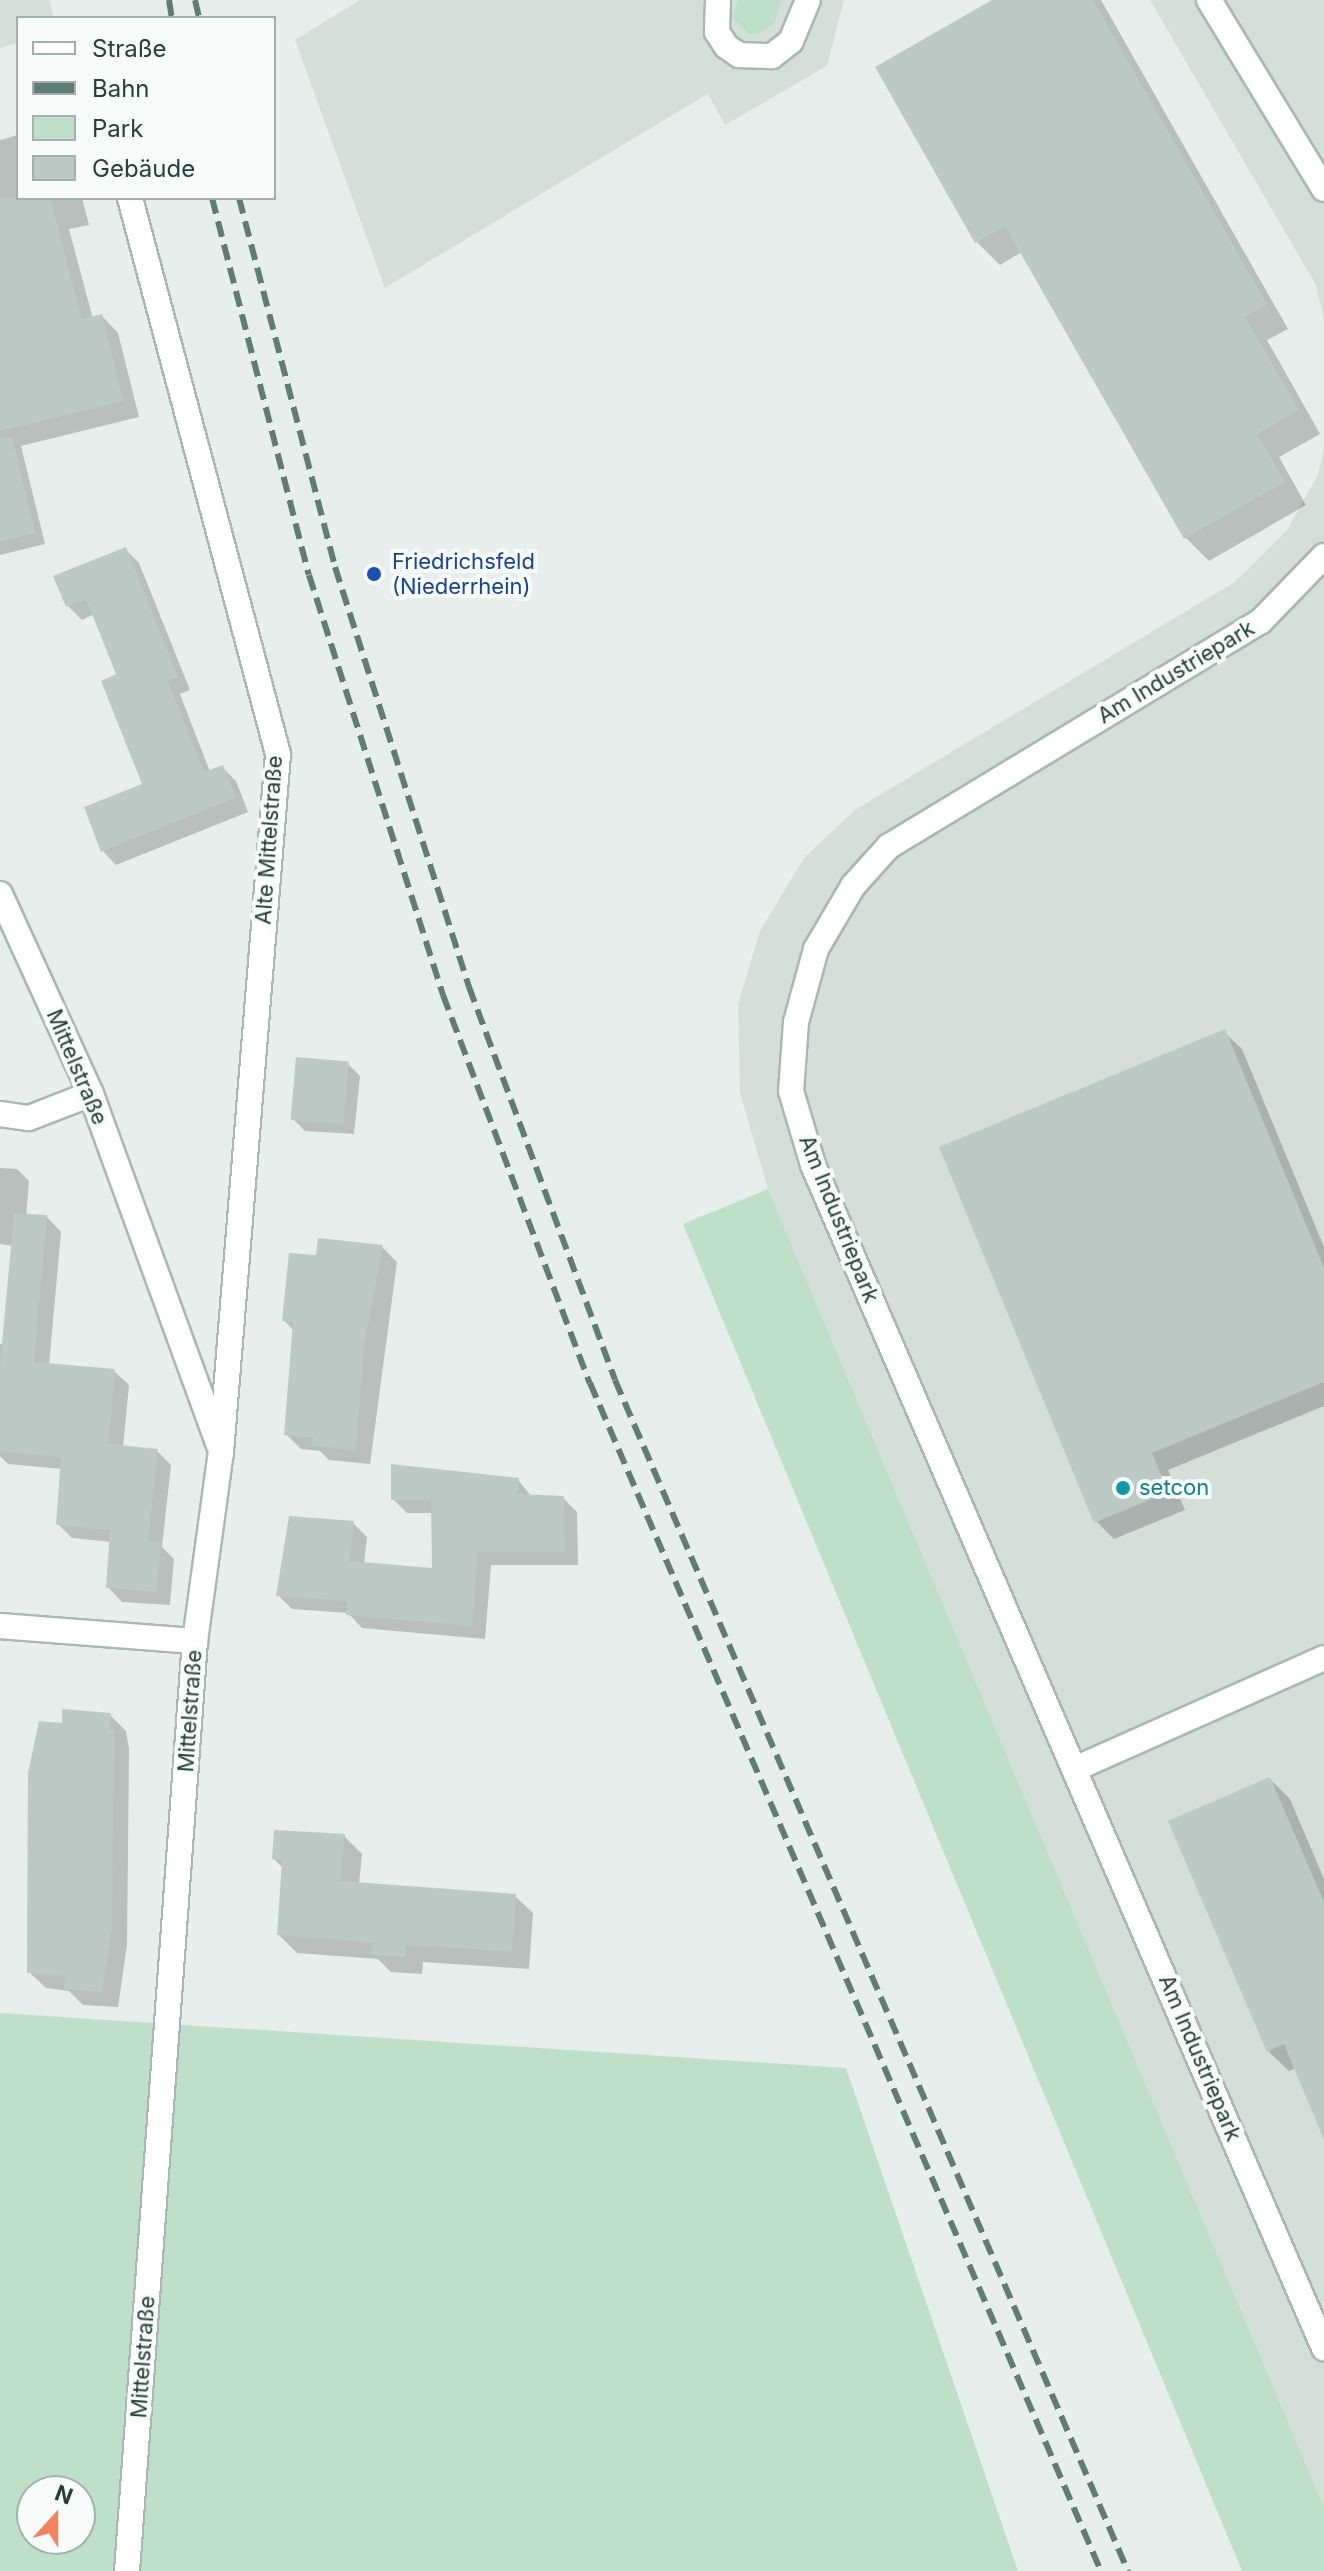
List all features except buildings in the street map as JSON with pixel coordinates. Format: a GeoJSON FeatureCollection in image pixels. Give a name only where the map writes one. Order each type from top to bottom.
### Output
{"type":"FeatureCollection","features":[{"type":"Feature","properties":{"kind":"street"},"geometry":{"type":"LineString","coordinates":[[718,0],[715,15],[726,46],[739,55],[772,56],[791,41],[808,0]]}},
{"type":"Feature","properties":{"kind":"street"},"geometry":{"type":"LineString","coordinates":[[1209,0],[1324,189]]}},
{"type":"Feature","properties":{"kind":"street","name":"Alte Mittelstraße"},"geometry":{"type":"LineString","coordinates":[[131,200],[278,754],[221,1452]]}},
{"type":"Feature","properties":{"kind":"street","name":"Am Industriepark"},"geometry":{"type":"LineString","coordinates":[[1324,556],[1261,621],[889,846],[853,886],[816,949],[796,1022],[791,1091],[813,1165],[1077,1768],[1324,2348]]}},
{"type":"Feature","properties":{"kind":"street","name":"Mittelstraße"},"geometry":{"type":"LineString","coordinates":[[0,894],[91,1094],[221,1452],[195,1641],[127,2571]]}},
{"type":"Feature","properties":{"kind":"street"},"geometry":{"type":"LineString","coordinates":[[0,1114],[29,1118],[91,1094]]}},
{"type":"Feature","properties":{"kind":"street"},"geometry":{"type":"LineString","coordinates":[[0,1626],[195,1641]]}},
{"type":"Feature","properties":{"kind":"street"},"geometry":{"type":"LineString","coordinates":[[1077,1768],[1323,1656]]}},
{"type":"Feature","properties":{"kind":"shaded area"},"geometry":{"type":"Polygon","coordinates":[[[0,0],[49,0],[53,16],[16,16],[16,44],[0,48],[0,0]]]}},
{"type":"Feature","properties":{"kind":"shaded area"},"geometry":{"type":"Polygon","coordinates":[[[360,0],[844,0],[827,66],[725,125],[708,94],[385,288],[295,40],[360,0]]]}},
{"type":"Feature","properties":{"kind":"shaded area"},"geometry":{"type":"Polygon","coordinates":[[[1150,0],[1324,0],[1324,320],[1316,285],[1150,0]]]}},
{"type":"Feature","properties":{"kind":"shaded area"},"geometry":{"type":"Polygon","coordinates":[[[1324,448],[1324,2507],[768,1189],[740,1093],[738,1004],[760,931],[804,858],[856,809],[1236,581],[1287,530],[1318,475],[1324,448]]]}},
{"type":"Feature","properties":{"kind":"green space"},"geometry":{"type":"Polygon","coordinates":[[[738,0],[781,0],[775,22],[759,34],[748,34],[733,18],[738,0]]]}},
{"type":"Feature","properties":{"kind":"green space"},"geometry":{"type":"Polygon","coordinates":[[[768,1189],[1324,2507],[1324,2571],[1242,2571],[683,1224],[768,1189]]]}},
{"type":"Feature","properties":{"kind":"green space"},"geometry":{"type":"Polygon","coordinates":[[[0,2013],[846,2068],[1018,2571],[0,2571],[0,2013]]]}},
{"type":"Feature","properties":{"kind":"railway"},"geometry":{"type":"LineString","coordinates":[[169,0],[172,16]]}},
{"type":"Feature","properties":{"kind":"railway"},"geometry":{"type":"LineString","coordinates":[[195,0],[199,16]]}},
{"type":"Feature","properties":{"kind":"railway"},"geometry":{"type":"LineString","coordinates":[[213,200],[309,575],[443,995],[590,1383],[1101,2571]]}},
{"type":"Feature","properties":{"kind":"railway"},"geometry":{"type":"LineString","coordinates":[[240,200],[335,567],[469,987],[615,1380],[1128,2571]]}},
{"type":"Feature","properties":{"kind":"place","name":"Friedrichsfeld (Niederrhein)"},"geometry":{"type":"Point","coordinates":[374,574]}},
{"type":"Feature","properties":{"kind":"place","name":"setcon"},"geometry":{"type":"Point","coordinates":[1123,1488]}}]}
